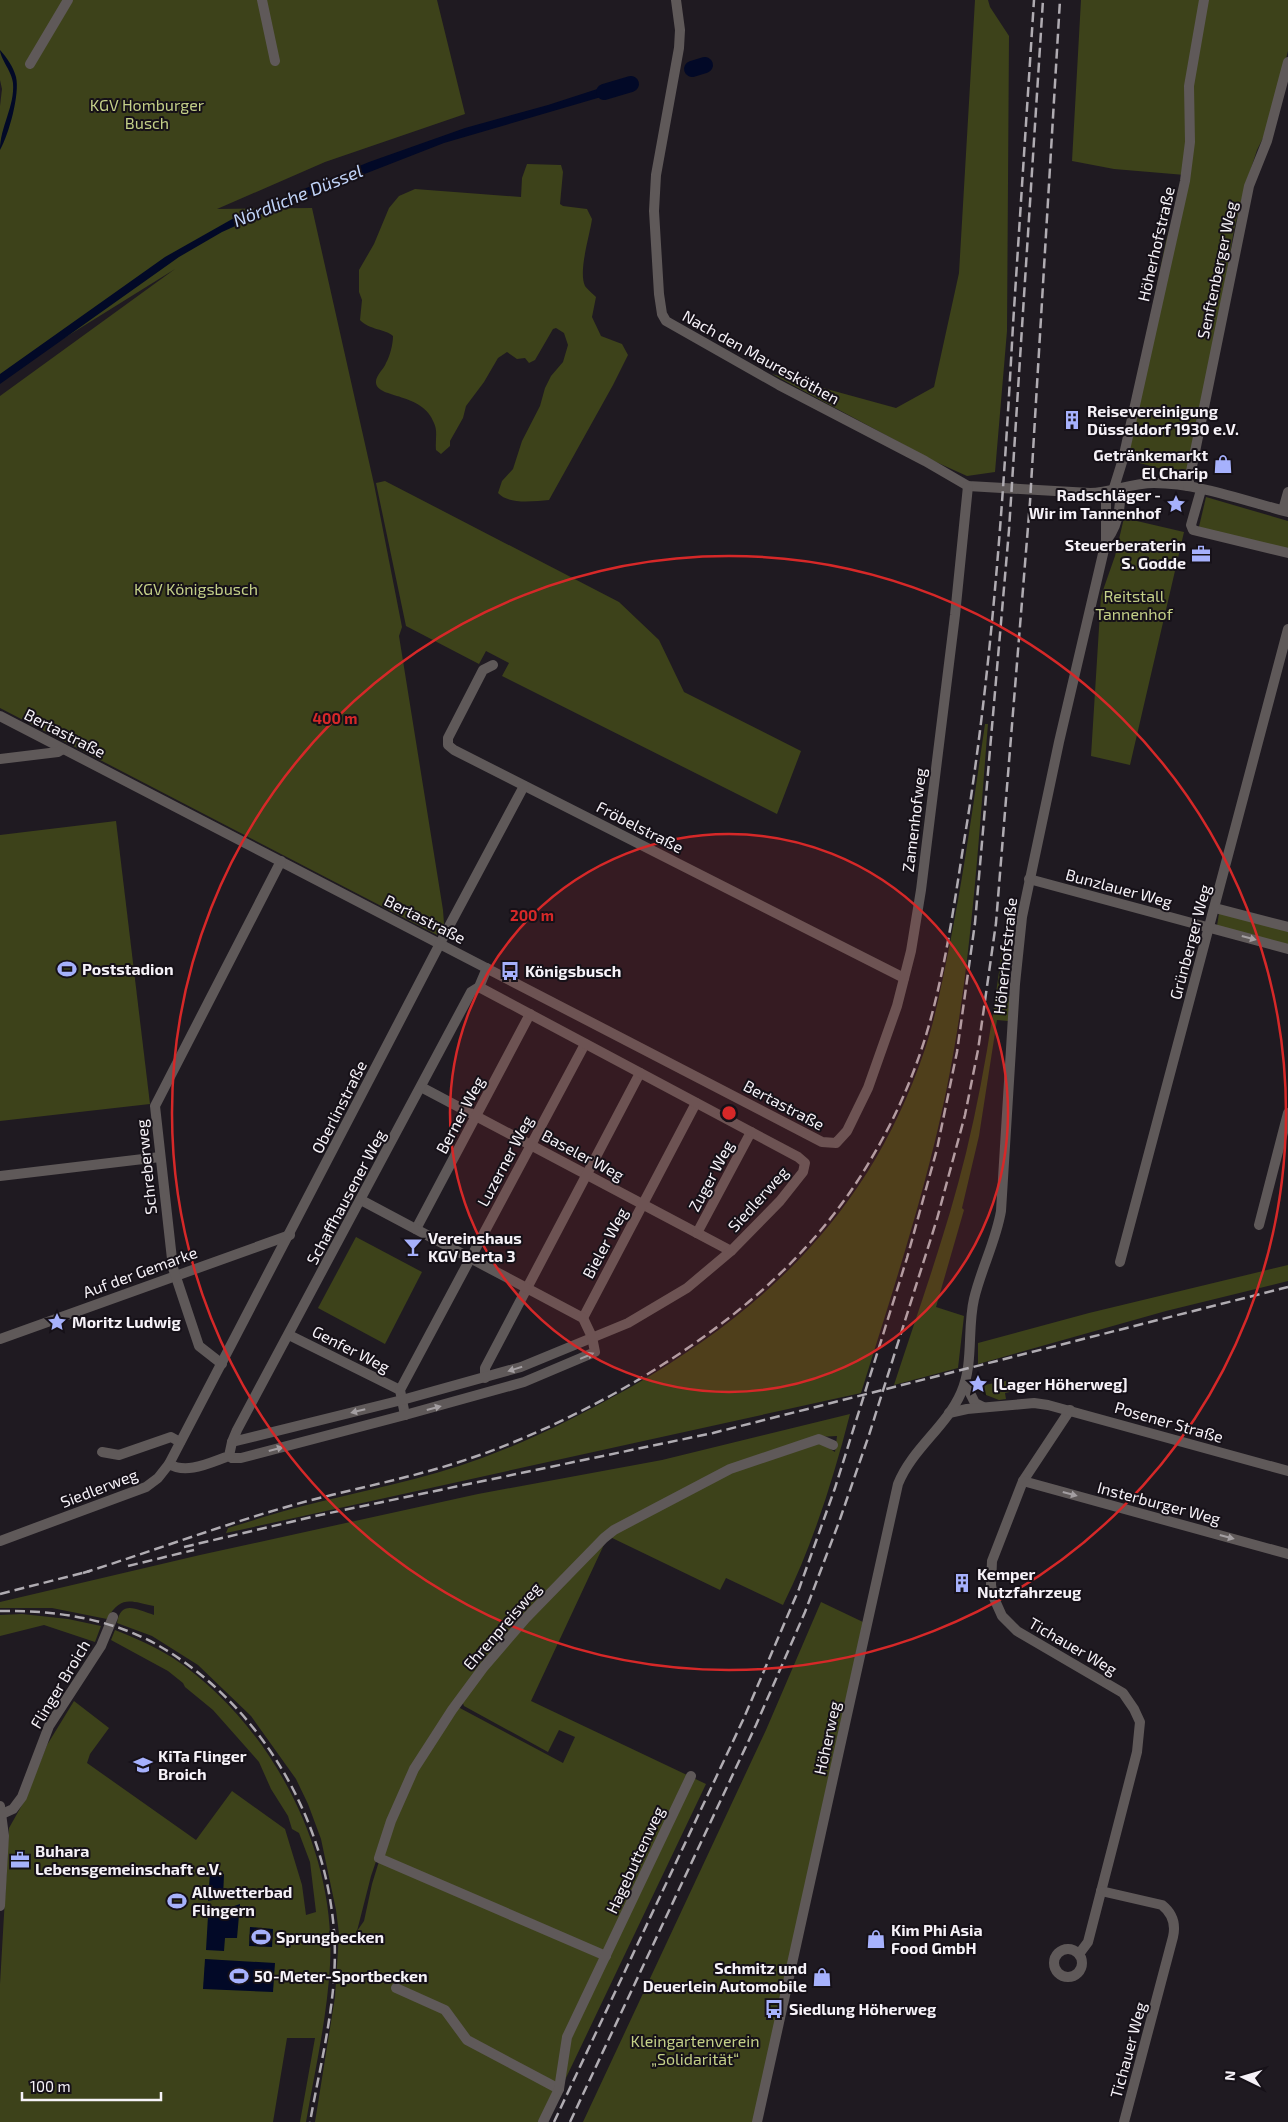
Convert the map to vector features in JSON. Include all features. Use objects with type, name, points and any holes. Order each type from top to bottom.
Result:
[{"type":"street","points":[[30,64],[68,0]]},
{"type":"street","points":[[262,0],[275,61]]},
{"type":"street","name":"Nach den Mauresköthen","points":[[676,0],[680,30],[679,48],[656,175],[654,211],[659,294],[662,314],[666,320],[779,385],[925,461],[968,486],[1113,491],[1145,483],[1188,486],[1286,511]]},
{"type":"street","name":"Höherhofstraße","points":[[966,1380],[974,1300],[996,1233],[1001,1211],[1017,960],[1029,879],[1106,541],[1113,491],[1123,459],[1186,181],[1190,142],[1189,86],[1204,0]]},
{"type":"street","name":"Senftenberger Weg","points":[[1188,486],[1249,186],[1267,141],[1288,62]]},
{"type":"street","name":"Zamenhofweg","points":[[836,1143],[847,1131],[868,1088],[886,1042],[911,950],[921,890],[955,615],[968,486]]},
{"type":"street","points":[[1201,490],[1192,525],[1193,530],[1288,553]]},
{"type":"street","name":"Höherhofstraße","points":[[1106,541],[1114,531],[1121,502],[1113,491]]},
{"type":"street","points":[[1286,511],[1288,492]]},
{"type":"street","name":"Grünberger Weg","points":[[1120,1262],[1288,629]]},
{"type":"street","name":"Fröbelstraße","points":[[493,664],[483,670],[448,738],[448,745],[524,786],[904,978]]},
{"type":"street","name":"Bertastraße","points":[[0,716],[822,1142],[836,1143]]},
{"type":"street","points":[[0,759],[58,752],[63,749]]},
{"type":"street","name":"Oberlinstraße","points":[[169,1464],[524,786]]},
{"type":"street","name":"Schreberweg","points":[[222,1364],[199,1346],[173,1268],[155,1106],[156,1100],[281,861]]},
{"type":"street","name":"Bunzlauer Weg","points":[[1029,879],[1288,949]]},
{"type":"street","points":[[1215,908],[1288,926]]},
{"type":"street","name":"Schaffhausener Weg","points":[[232,1442],[470,992],[479,987],[487,968]]},
{"type":"street","name":"Siedlerweg","points":[[232,1442],[401,1395],[485,1378],[521,1367],[628,1322],[686,1288],[731,1251],[780,1201],[805,1167],[805,1163],[798,1157],[479,987]]},
{"type":"street","name":"Berner Weg","points":[[416,1229],[530,1014]]},
{"type":"street","name":"Luzerner Weg","points":[[401,1395],[471,1258],[585,1044]]},
{"type":"street","points":[[485,1378],[485,1368],[640,1073]]},
{"type":"street","name":"Baseler Weg","points":[[421,1086],[731,1251]]},
{"type":"street","name":"Bieler Weg","points":[[583,1318],[696,1103]]},
{"type":"street","points":[[1259,1225],[1288,1113]]},
{"type":"street","name":"Zuger Weg","points":[[697,1233],[751,1132]]},
{"type":"street","points":[[0,1176],[160,1156]]},
{"type":"street","points":[[169,1464],[177,1468],[186,1468],[229,1456],[241,1458],[405,1415],[524,1382],[595,1352],[592,1337],[583,1318],[361,1200]]},
{"type":"street","name":"Auf der Gemarke","points":[[0,1339],[290,1235]]},
{"type":"street","name":"Genfer Weg","points":[[289,1335],[401,1395]]},
{"type":"street","points":[[966,1380],[976,1403],[982,1407]]},
{"type":"street","name":"Höherweg","points":[[757,2122],[898,1484],[907,1464],[949,1413],[962,1392],[966,1380]]},
{"type":"street","points":[[401,1395],[405,1415]]},
{"type":"street","name":"Posener Straße","points":[[949,1413],[982,1407],[1034,1403],[1070,1410],[1288,1470]]},
{"type":"street","name":"Tichauer Weg","points":[[1070,1410],[1023,1481],[992,1561],[991,1585],[996,1606],[1009,1623],[1028,1639],[1123,1692],[1134,1708],[1140,1722],[1137,1752],[1088,1942],[1079,1954]]},
{"type":"street","points":[[102,1452],[119,1455],[170,1437],[180,1442]]},
{"type":"street","name":"Ehrenpreisweg","points":[[606,1956],[378,1858],[391,1821],[414,1769],[442,1725],[483,1668],[526,1618],[590,1551],[614,1530],[736,1466],[819,1439],[833,1445]]},
{"type":"street","points":[[229,1456],[232,1442]]},
{"type":"street","name":"Siedlerweg","points":[[0,1541],[146,1487],[158,1478],[169,1464]]},
{"type":"street","name":"Insterburger Weg","points":[[1023,1481],[1288,1554]]},
{"type":"street","name":"Flinger Broich","points":[[0,1906],[4,1836],[1,1810],[13,1809],[18,1803],[49,1726],[101,1646],[113,1617]]},
{"type":"street","name":"Hagebuttenweg","points":[[543,2122],[558,2089],[568,2037],[691,1776]]},
{"type":"street","name":"Tichauer Weg","points":[[1101,1891],[1162,1906],[1167,1910],[1174,1923],[1173,1936],[1124,2122]]},
{"type":"street","points":[[396,1988],[445,2010],[467,2040],[558,2089]]},
{"type":"green space","name":"KGV Königsbusch","points":[[0,0],[437,0],[465,114],[325,162],[217,209],[312,208],[374,484],[402,627],[399,636],[443,910],[444,924],[437,935],[0,708],[0,396],[175,269],[0,378],[0,106],[2,89],[0,80]]},
{"type":"green space","points":[[975,0],[988,0],[990,7],[1009,36],[1007,331],[995,472],[967,476],[936,462],[772,374],[896,408],[934,387],[959,273]]},
{"type":"green space","points":[[1081,0],[1288,0],[1288,51],[1269,126],[1257,150],[1234,230],[1218,323],[1186,473],[1167,467],[1162,469],[1132,461],[1127,430],[1166,241],[1185,175],[1114,169],[1072,161]]},
{"type":"green space","points":[[527,164],[561,165],[563,172],[560,204],[587,209],[592,219],[584,262],[583,279],[585,286],[596,297],[592,317],[601,336],[622,344],[628,355],[549,500],[515,501],[498,493],[502,481],[513,469],[522,441],[540,406],[545,388],[551,376],[563,362],[568,345],[564,333],[556,328],[553,329],[535,360],[529,363],[525,358],[517,359],[507,352],[498,358],[484,382],[466,406],[463,418],[450,441],[450,446],[441,454],[436,450],[436,429],[428,413],[421,406],[411,401],[384,392],[376,383],[389,357],[393,336],[368,326],[360,320],[362,300],[359,292],[359,270],[374,244],[389,208],[399,196],[415,189],[521,197],[522,178]]},
{"type":"green space","points":[[385,481],[619,602],[659,640],[684,692],[801,751],[777,814],[502,676],[509,663],[486,651],[479,664],[406,626],[376,483]]},
{"type":"green space","points":[[1206,497],[1288,521],[1288,549],[1198,531]]},
{"type":"green space","name":"Reitstall Tannenhof","points":[[1124,518],[1184,532],[1130,765],[1091,756],[1101,596],[1115,556]]},
{"type":"green space","points":[[985,724],[988,724],[973,909],[955,1046],[938,1130],[918,1206],[861,1393],[226,1533],[228,1528],[281,1512],[460,1466],[501,1451],[558,1426],[631,1387],[682,1355],[729,1322],[772,1286],[811,1246],[846,1204],[877,1157],[903,1106],[925,1049],[938,999],[954,920],[969,836]]},
{"type":"green space","name":"Poststadion","points":[[116,821],[150,1104],[0,1121],[0,835]]},
{"type":"green space","points":[[1219,913],[1288,931],[1288,945],[1217,926]]},
{"type":"green space","points":[[1005,928],[1007,928],[1003,995],[1010,997],[1008,1021],[997,1020],[979,1136],[962,1208],[964,1210],[936,1307],[964,1316],[958,1368],[894,1385],[941,1240],[966,1153],[989,1041]]},
{"type":"green space","points":[[356,1237],[422,1272],[385,1344],[318,1308]]},
{"type":"green space","points":[[1288,1265],[1288,1281],[1166,1311],[978,1364],[978,1343],[1089,1313]]},
{"type":"green space","points":[[1011,1380],[1014,1391],[1005,1393],[1006,1399],[999,1400],[981,1393],[979,1386]]},
{"type":"green space","points":[[850,1414],[837,1463],[821,1511],[804,1559],[783,1605],[726,1578],[720,1590],[608,1536],[531,1701],[706,1784],[545,2122],[315,2122],[335,1997],[339,1934],[336,1910],[321,1839],[296,1779],[251,1716],[198,1665],[152,1636],[117,1623],[122,1611],[126,1609],[136,1609],[154,1615],[154,1606],[132,1602],[122,1603],[112,1611],[107,1619],[52,1608],[0,1608],[0,1602],[200,1555],[478,1494],[662,1460]],"holes":[[[837,1436],[835,1452],[819,1442],[730,1472],[608,1535],[527,1620],[462,1701],[464,1706],[548,1752],[559,1730],[575,1737],[563,1763],[458,1707],[412,1777],[380,1858],[364,1921],[357,1931],[371,1876],[384,1838],[424,1748],[525,1614],[607,1533],[729,1467],[818,1437]]]},
{"type":"green space","name":"Kleingartenverein „Solidarität“","points":[[821,1602],[863,1622],[753,2122],[583,2122],[766,1730]]},
{"type":"green space","points":[[22,1614],[68,1619],[101,1626],[95,1642],[44,1625],[0,1636],[0,1615]]},
{"type":"green space","points":[[115,1630],[144,1642],[173,1658],[208,1685],[239,1717],[267,1752],[290,1792],[309,1833],[322,1877],[329,1921],[330,1965],[323,2024],[306,2122],[300,2122],[315,2038],[287,2038],[273,2122],[0,2122],[0,1984],[9,1828],[26,1798],[47,1745],[74,1701],[109,1728],[90,1754],[87,1763],[196,1840],[232,1791],[285,1829],[302,1885],[306,1915],[316,1912],[310,1862],[299,1833],[292,1829],[288,1816],[271,1789],[259,1762],[213,1710],[185,1687],[183,1683],[168,1671],[111,1640]]},
{"type":"water","points":[[0,50],[13,69],[17,84],[13,114],[0,150],[2,133],[12,100],[13,83]]},
{"type":"water","points":[[622,81],[625,90],[444,143],[262,214],[222,232],[179,257],[0,384],[0,374],[165,257],[234,218],[369,162],[465,128],[548,105]]},
{"type":"water","points":[[210,1873],[224,1874],[223,1898],[208,1901]]},
{"type":"water","points":[[240,1904],[237,1938],[225,1938],[224,1951],[206,1950],[208,1916],[221,1916],[222,1910]]},
{"type":"water","name":"Sprungbecken","points":[[250,1927],[273,1929],[272,1947],[249,1946]]},
{"type":"water","name":"50-Meter-Sportbecken","points":[[205,1959],[275,1963],[273,1992],[203,1989]]},
{"type":"waterway","name":"Nördliche Düssel","points":[[692,69],[705,65]]},
{"type":"waterway","name":"Nördliche Düssel","points":[[604,92],[631,84]]},
{"type":"railway","points":[[83,1573],[266,1513],[456,1463],[554,1425],[591,1406],[649,1373],[686,1349],[757,1295],[820,1232],[847,1197],[871,1159],[907,1088],[932,1014],[952,916],[977,756],[991,633],[1001,510],[1034,0]]},
{"type":"railway","points":[[554,2122],[743,1720],[799,1589],[835,1488],[907,1258],[937,1149],[957,1052],[975,923],[1009,530],[1043,0]]},
{"type":"railway","points":[[570,2122],[756,1725],[805,1612],[869,1435],[937,1219],[965,1115],[978,1050],[996,923],[1030,502],[1060,0]]},
{"type":"railway","points":[[184,1547],[320,1515],[713,1433],[1288,1287]]},
{"type":"railway","points":[[128,1566],[194,1550]]},
{"type":"railway","points":[[0,1594],[90,1571]]},
{"type":"railway","points":[[0,1611],[40,1612],[79,1617],[118,1627],[154,1643],[191,1667],[224,1696],[254,1729],[279,1765],[300,1804],[317,1845],[328,1888],[334,1931],[335,1955],[332,2003],[310,2122]]},
{"type":"place","name":"Reisevereinigung Düsseldorf 1930 e.V.","points":[[1072,420]]},
{"type":"place","name":"Getränkemarkt El Charip","points":[[1223,464]]},
{"type":"place","name":"Radschläger - Wir im Tannenhof","points":[[1176,504]]},
{"type":"place","name":"Steuerberaterin S. Godde","points":[[1201,554]]},
{"type":"place","name":"Poststadion","points":[[67,969]]},
{"type":"place","name":"Königsbusch","points":[[510,971]]},
{"type":"place","name":"Vereinshaus KGV Berta 3","points":[[413,1247]]},
{"type":"place","name":"Moritz Ludwig","points":[[57,1322]]},
{"type":"place","name":"[Lager Höherweg]","points":[[978,1384]]},
{"type":"place","name":"Kemper Nutzfahrzeug","points":[[962,1583]]},
{"type":"place","name":"KiTa Flinger Broich","points":[[143,1765]]},
{"type":"place","name":"Buhara Lebensgemeinschaft e.V.","points":[[20,1860]]},
{"type":"place","name":"Allwetterbad Flingern","points":[[177,1901]]},
{"type":"place","name":"Sprungbecken","points":[[261,1937]]},
{"type":"place","name":"Kim Phi Asia Food GmbH","points":[[876,1939]]},
{"type":"place","name":"50-Meter-Sportbecken","points":[[239,1976]]},
{"type":"place","name":"Schmitz und Deuerlein Automobile","points":[[822,1977]]},
{"type":"place","name":"Siedlung Höherweg","points":[[774,2009]]},
{"type":"park label","name":"KGV Homburger Busch","points":[[147,114]]}]
